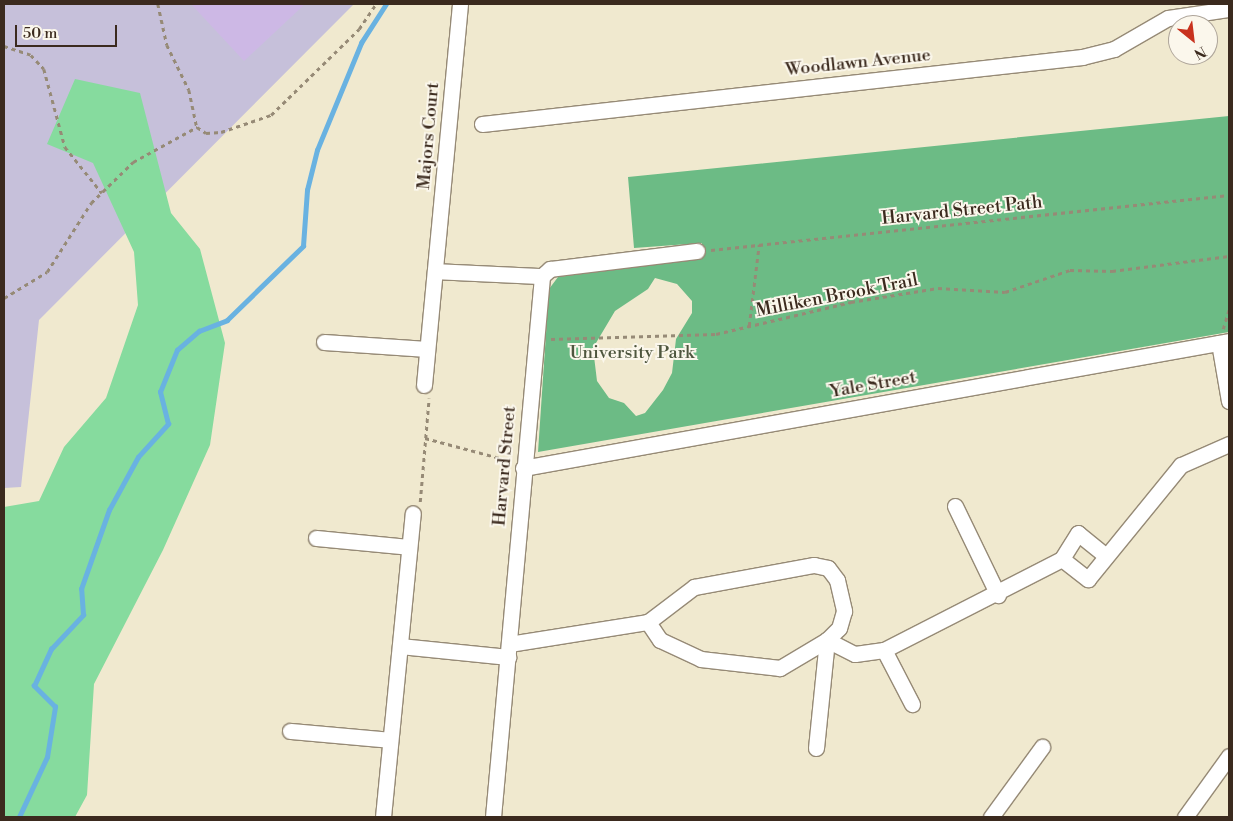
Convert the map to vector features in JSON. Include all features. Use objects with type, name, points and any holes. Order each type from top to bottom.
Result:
[{"type":"street","name":"Majors Court","points":[[424,385],[460,4]]},
{"type":"street","name":"Woodlawn Avenue","points":[[482,124],[1082,57],[1114,49],[1167,11],[1229,9]]},
{"type":"street","points":[[435,271],[542,276],[550,269],[697,251]]},
{"type":"street","name":"Harvard Street","points":[[493,817],[509,650],[523,465],[542,276]]},
{"type":"street","points":[[324,342],[427,349]]},
{"type":"street","points":[[1224,342],[1229,401]]},
{"type":"street","name":"Yale Street","points":[[523,465],[1224,342]]},
{"type":"street","points":[[1062,559],[1088,579],[1181,465],[1229,444]]},
{"type":"street","points":[[955,506],[998,595]]},
{"type":"street","points":[[383,817],[413,513]]},
{"type":"street","points":[[827,640],[855,654],[884,650],[998,595],[1062,559],[1078,533],[1106,556]]},
{"type":"street","points":[[316,538],[409,547]]},
{"type":"street","points":[[400,646],[509,650],[648,622],[694,587],[814,564],[828,568],[842,597],[839,628],[827,640],[780,668],[727,664],[675,649],[660,640],[648,622]]},
{"type":"street","points":[[816,748],[827,640]]},
{"type":"street","points":[[884,650],[912,704]]},
{"type":"street","points":[[290,731],[390,740]]},
{"type":"street","points":[[991,817],[1042,747]]},
{"type":"street","points":[[1185,817],[1229,756]]},
{"type":"path","points":[[158,4],[167,45],[190,90],[197,127],[206,133],[221,132],[271,115],[359,29],[376,4]]},
{"type":"path","points":[[4,46],[31,55],[44,69],[65,147],[102,193]]},
{"type":"path","points":[[4,298],[47,272],[91,203],[133,162],[197,127]]},
{"type":"path","name":"Harvard Street Path","points":[[697,251],[1229,196]]},
{"type":"path","points":[[749,326],[759,245]]},
{"type":"path","name":"Milliken Brook Trail","points":[[536,340],[716,334],[851,302],[938,288],[1005,292],[1070,270],[1112,271],[1229,256]]},
{"type":"path","points":[[1224,342],[1229,309]]},
{"type":"path","points":[[413,513],[419,507],[429,396],[424,385]]},
{"type":"path","points":[[425,438],[523,465]]},
{"type":"shaded area","points":[[4,4],[354,4],[39,320],[21,487],[4,488]]},
{"type":"green space","points":[[75,79],[140,93],[171,213],[200,249],[225,343],[210,445],[163,550],[94,684],[87,795],[75,817],[4,817],[4,507],[39,501],[64,447],[106,398],[138,305],[134,252],[93,163],[47,144]]},
{"type":"green space","name":"University Park","points":[[1229,116],[1229,332],[538,452],[549,289],[558,277],[701,259],[702,243],[634,248],[628,177]],"holes":[[[655,278],[677,284],[692,301],[692,313],[676,339],[672,373],[663,390],[645,413],[636,416],[624,403],[609,398],[597,381],[593,348],[615,311],[648,289]]]},
{"type":"building","points":[[191,4],[305,4],[244,61]]},
{"type":"waterway","points":[[19,817],[47,757],[55,707],[34,686],[51,649],[83,615],[81,589],[109,510],[138,457],[168,424],[160,392],[177,350],[199,331],[227,320],[303,246],[307,190],[317,150],[361,43],[386,4]]}]
